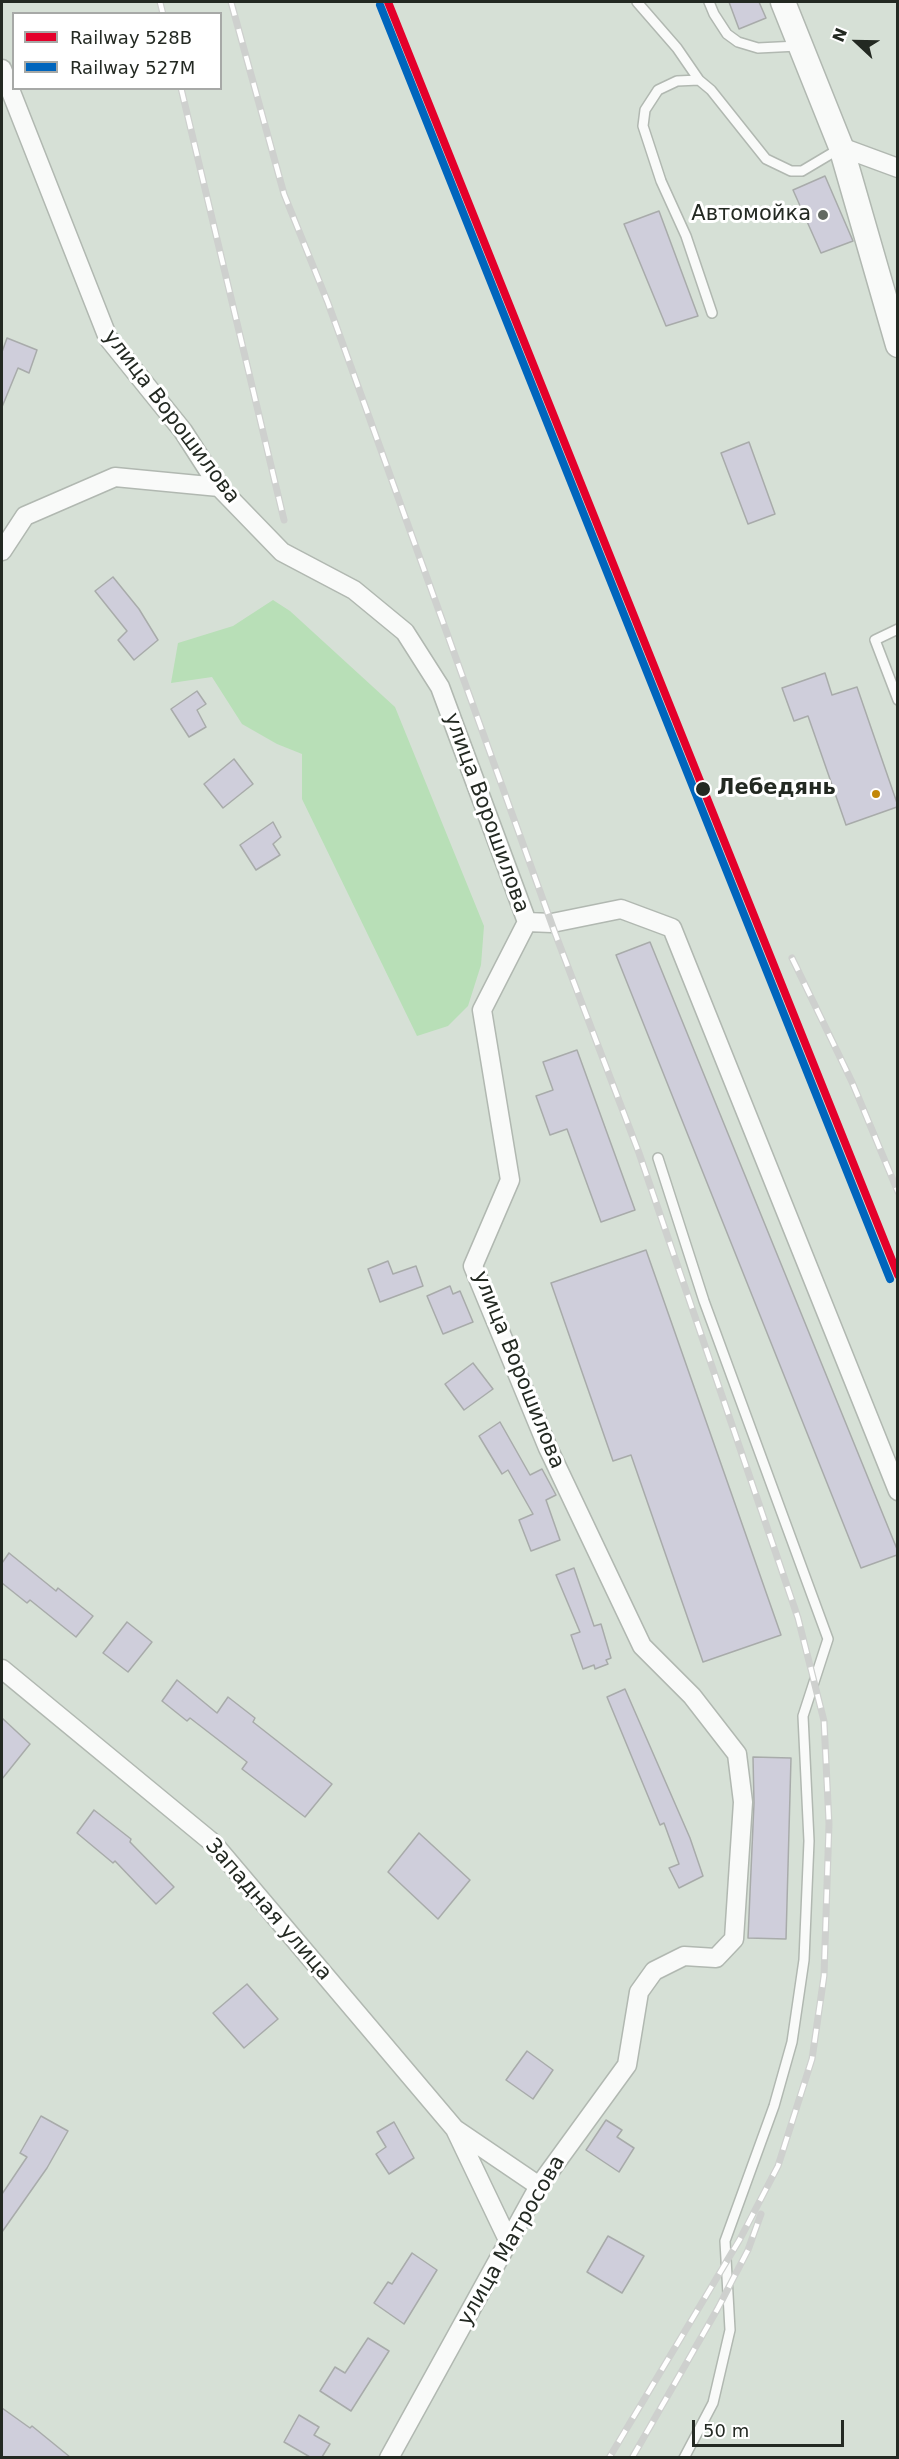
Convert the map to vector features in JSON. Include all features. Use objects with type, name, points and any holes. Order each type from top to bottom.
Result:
[{"type":"main road","points":[[783,2],[841,147],[897,345]]},
{"type":"street","name":"улица Ворошилова","points":[[2,69],[108,338],[183,431],[219,487],[282,552],[354,590],[405,632],[440,687],[527,922],[482,1010],[510,1180],[473,1266],[548,1448],[642,1646],[692,1696],[737,1754],[743,1802],[734,1939],[716,1958],[684,1956],[654,1971],[639,1992]]},
{"type":"street","points":[[841,147],[897,168]]},
{"type":"street","points":[[4,544],[25,516],[115,477],[219,487]]},
{"type":"street","points":[[527,922],[552,923],[621,909],[672,928],[897,1491]]},
{"type":"street","name":"Западная улица","points":[[2,1669],[213,1843],[455,2129]]},
{"type":"street","name":"улица Матросова","points":[[389,2457],[539,2186],[627,2065],[639,1992]]},
{"type":"street","points":[[455,2129],[539,2186]]},
{"type":"street","points":[[455,2129],[509,2242]]},
{"type":"lane","points":[[637,2],[766,159],[785,169],[802,171],[841,147]]},
{"type":"lane","points":[[709,2],[727,34],[738,42],[758,48],[801,46]]},
{"type":"lane","points":[[699,80],[677,81],[658,90],[645,110],[643,126],[661,181],[686,236],[712,313]]},
{"type":"lane","points":[[897,629],[875,640],[897,700]]},
{"type":"lane","points":[[658,1158],[704,1301],[828,1639],[804,1716],[809,1841],[804,1960],[792,2042],[774,2106],[725,2241],[730,2330],[713,2403],[684,2457]]},
{"type":"path","points":[[819,792],[833,788]]},
{"type":"green space","points":[[273,600],[290,611],[395,707],[484,926],[481,965],[468,1006],[448,1026],[417,1036],[302,799],[302,754],[277,744],[242,724],[212,677],[171,683],[178,643],[233,626]]},
{"type":"building","points":[[729,2],[759,2],[766,18],[739,29]]},
{"type":"building","name":"Автомойка","points":[[825,176],[853,241],[821,253],[793,190]]},
{"type":"building","points":[[659,211],[698,316],[666,326],[624,224]]},
{"type":"building","points":[[7,338],[37,350],[29,373],[18,368],[2,407],[2,352]]},
{"type":"building","points":[[749,442],[775,514],[748,524],[721,453]]},
{"type":"building","points":[[113,577],[139,609],[158,640],[134,660],[118,640],[127,631],[95,591]]},
{"type":"building","points":[[825,673],[832,695],[857,687],[897,803],[897,807],[846,825],[808,716],[794,721],[782,688]]},
{"type":"building","points":[[197,691],[206,704],[197,710],[206,727],[189,737],[171,709]]},
{"type":"building","points":[[234,759],[253,784],[223,808],[204,784]]},
{"type":"building","points":[[273,822],[281,837],[273,844],[280,855],[256,870],[240,845]]},
{"type":"building","points":[[650,942],[897,1549],[897,1555],[861,1568],[616,955]]},
{"type":"building","points":[[577,1050],[635,1210],[601,1222],[567,1129],[550,1135],[536,1096],[553,1090],[543,1062]]},
{"type":"building","points":[[646,1250],[781,1635],[703,1662],[631,1455],[613,1461],[551,1283]]},
{"type":"building","points":[[388,1261],[393,1274],[416,1266],[423,1286],[380,1302],[368,1269]]},
{"type":"building","points":[[450,1286],[453,1294],[460,1291],[473,1322],[443,1334],[427,1296]]},
{"type":"building","points":[[473,1363],[493,1389],[464,1410],[445,1384]]},
{"type":"building","points":[[500,1422],[530,1475],[542,1469],[556,1495],[546,1500],[560,1540],[531,1551],[519,1520],[533,1514],[508,1470],[502,1474],[479,1436]]},
{"type":"building","points":[[9,1553],[56,1591],[58,1588],[93,1616],[76,1637],[30,1600],[27,1603],[2,1583],[2,1563]]},
{"type":"building","points":[[574,1568],[594,1626],[601,1624],[611,1658],[606,1660],[608,1664],[595,1669],[594,1665],[583,1669],[571,1635],[580,1632],[556,1575]]},
{"type":"building","points":[[127,1622],[152,1642],[128,1672],[103,1653]]},
{"type":"building","points":[[177,1680],[217,1713],[228,1697],[255,1718],[253,1722],[332,1784],[305,1817],[242,1769],[247,1762],[190,1718],[187,1721],[162,1701]]},
{"type":"building","points":[[625,1689],[690,1838],[703,1876],[679,1888],[669,1868],[679,1864],[664,1823],[660,1825],[607,1697]]},
{"type":"building","points":[[2,1718],[30,1744],[2,1779]]},
{"type":"building","points":[[753,1757],[791,1758],[786,1939],[748,1938],[754,1803]]},
{"type":"building","points":[[94,1810],[131,1839],[130,1842],[174,1887],[156,1904],[115,1861],[113,1863],[77,1833]]},
{"type":"building","points":[[419,1833],[470,1880],[438,1919],[388,1872]]},
{"type":"building","points":[[247,1984],[278,2019],[244,2048],[213,2013]]},
{"type":"building","points":[[527,2051],[553,2070],[533,2099],[506,2080]]},
{"type":"building","points":[[41,2116],[68,2131],[47,2168],[2,2232],[2,2194],[27,2157],[20,2153]]},
{"type":"building","points":[[606,2120],[622,2130],[617,2137],[634,2148],[619,2172],[586,2150]]},
{"type":"building","points":[[394,2122],[414,2158],[389,2174],[376,2154],[386,2147],[377,2132]]},
{"type":"building","points":[[608,2236],[644,2256],[622,2293],[587,2272]]},
{"type":"building","points":[[412,2253],[437,2270],[404,2324],[374,2303],[388,2282],[392,2284]]},
{"type":"building","points":[[368,2338],[389,2351],[351,2411],[320,2391],[335,2367],[345,2373]]},
{"type":"building","points":[[2,2408],[30,2428],[32,2426],[70,2457],[2,2457]]},
{"type":"building","points":[[299,2415],[319,2427],[314,2435],[330,2444],[322,2457],[310,2457],[284,2442]]},
{"type":"railway","points":[[160,2],[162,12]]},
{"type":"railway","points":[[231,2],[284,194],[328,303],[555,933],[639,1153],[798,1618],[824,1721],[829,1824],[824,1976],[812,2059],[778,2166],[740,2239],[609,2458]]},
{"type":"railway","points":[[181,90],[284,520]]},
{"type":"railway","points":[[792,958],[852,1082],[898,1192]]},
{"type":"railway","points":[[632,2458],[718,2308],[748,2250],[761,2214]]},
{"type":"rail line","name":"528В","points":[[388,2],[898,1275]]},
{"type":"rail line","name":"527М","points":[[380,5],[890,1279]]},
{"type":"place","name":"Автомойка","points":[[823,215]]},
{"type":"place","name":"Лебедянь","points":[[703,789]]}]
